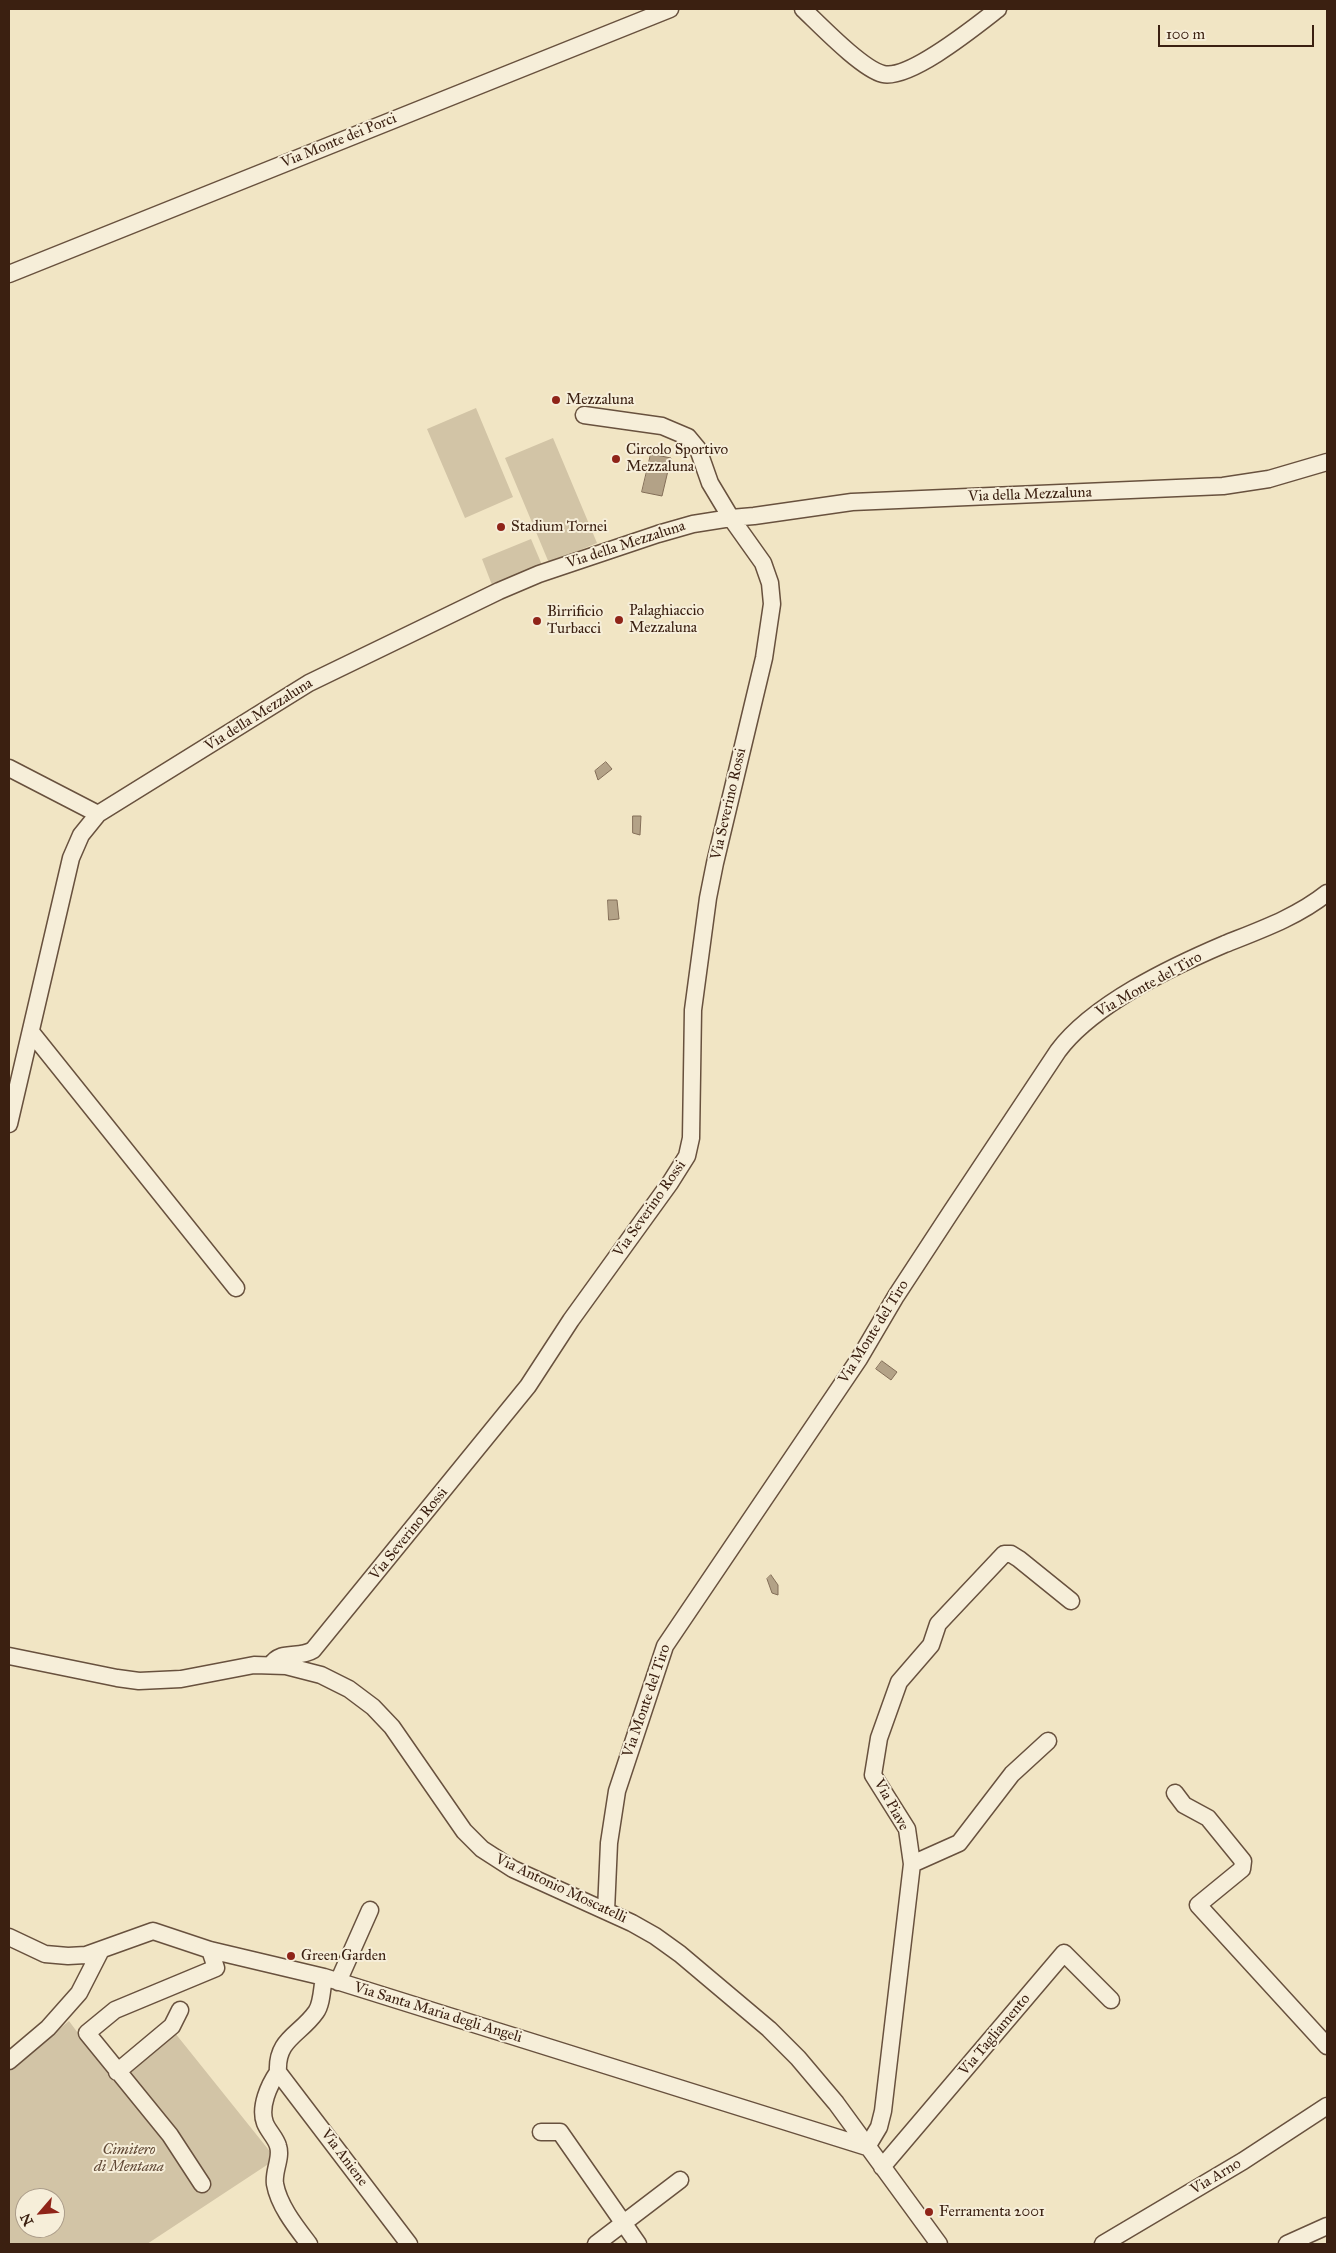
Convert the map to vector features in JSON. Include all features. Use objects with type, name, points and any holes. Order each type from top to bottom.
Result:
[{"type":"street","name":"Via Monte dei Porci","points":[[9,274],[670,9]]},
{"type":"street","points":[[803,9],[869,67],[882,74],[893,75],[905,72],[926,60],[998,9]]},
{"type":"street","points":[[584,415],[662,426],[688,437],[698,449],[710,483],[731,518]]},
{"type":"street","name":"Via della Mezzaluna","points":[[9,1124],[71,858],[81,835],[98,814],[309,683],[491,594],[539,574],[650,536],[693,524],[852,502],[1223,486],[1269,479],[1327,462]]},
{"type":"street","name":"Via Severino Rossi","points":[[272,1664],[275,1659],[281,1656],[310,1652],[329,1632],[521,1396],[571,1320],[666,1190],[687,1156],[691,1138],[693,1000],[709,892],[764,658],[772,604],[770,583],[763,563],[731,518]]},
{"type":"street","points":[[9,768],[98,814]]},
{"type":"street","name":"Via Monte del Tiro","points":[[606,1911],[609,1843],[617,1791],[661,1657],[671,1635],[859,1360],[934,1237],[1058,1051],[1084,1022],[1142,985],[1195,958],[1282,920],[1327,893]]},
{"type":"street","points":[[31,1032],[236,1288]]},
{"type":"street","name":"Via Piave","points":[[867,2147],[879,2127],[883,2111],[912,1864],[907,1829],[873,1775],[879,1738],[900,1682],[931,1646],[938,1624],[1004,1554],[1011,1554],[1019,1558],[1071,1601]]},
{"type":"street","name":"Via Antonio Moscatelli","points":[[9,1656],[139,1681],[181,1679],[236,1667],[272,1664],[321,1675],[360,1696],[398,1734],[464,1831],[482,1850],[513,1869],[644,1929],[665,1943],[754,2016],[816,2078],[843,2112],[934,2242]]},
{"type":"street","points":[[912,1864],[959,1843],[1012,1774],[1048,1741]]},
{"type":"street","points":[[1175,1793],[1184,1805],[1208,1818],[1243,1861],[1242,1869],[1198,1905],[1327,2046]]},
{"type":"street","points":[[309,2244],[287,2214],[275,2185],[275,2172],[279,2156],[278,2145],[264,2121],[264,2107],[269,2084],[278,2072],[277,2058],[281,2050],[317,2011],[370,1910]]},
{"type":"street","name":"Via Santa Maria degli Angeli","points":[[9,1937],[44,1954],[68,1956],[86,1955],[152,1932],[210,1950],[332,1980],[867,2147]]},
{"type":"street","points":[[9,2061],[48,2028],[79,1992],[101,1950]]},
{"type":"street","points":[[202,2184],[170,2135],[87,2033],[115,2010],[216,1968],[210,1950]]},
{"type":"street","name":"Via Tagliamento","points":[[882,2167],[1064,1953],[1111,2000]]},
{"type":"street","points":[[117,2072],[172,2026],[180,2010]]},
{"type":"street","name":"Via Aniene","points":[[278,2072],[409,2244]]},
{"type":"street","name":"Via Arno","points":[[1103,2244],[1244,2160],[1327,2106]]},
{"type":"street","points":[[541,2132],[560,2132],[622,2224],[638,2244]]},
{"type":"street","points":[[596,2244],[680,2180]]},
{"type":"street","points":[[1287,2244],[1325,2231]]},
{"type":"green space","points":[[476,408],[513,497],[465,518],[427,429]]},
{"type":"green space","points":[[553,438],[597,543],[549,563],[505,458]]},
{"type":"green space","points":[[531,539],[542,565],[492,585],[482,559]]},
{"type":"green space","name":"Cimitero di Mentana","points":[[69,2021],[112,2079],[175,2033],[276,2159],[147,2244],[9,2244],[9,2070]]},
{"type":"shaded area","points":[[651,454],[671,458],[662,496],[642,492]]},
{"type":"shaded area","points":[[606,762],[612,769],[598,780],[595,771]]},
{"type":"shaded area","points":[[633,816],[641,816],[640,835],[633,833]]},
{"type":"shaded area","points":[[608,900],[617,900],[619,919],[609,920]]},
{"type":"shaded area","points":[[882,1361],[897,1372],[891,1380],[876,1369]]},
{"type":"shaded area","points":[[771,1575],[778,1585],[778,1595],[772,1593],[767,1579]]},
{"type":"place","name":"Mezzaluna","points":[[556,400]]},
{"type":"place","name":"Circolo Sportivo Mezzaluna","points":[[616,459]]},
{"type":"place","name":"Stadium Tornei","points":[[501,527]]},
{"type":"place","name":"Palaghiaccio Mezzaluna","points":[[619,620]]},
{"type":"place","name":"Birrificio Turbacci","points":[[537,621]]},
{"type":"place","name":"Green Garden","points":[[291,1956]]},
{"type":"place","name":"Ferramenta 2001","points":[[929,2212]]}]
